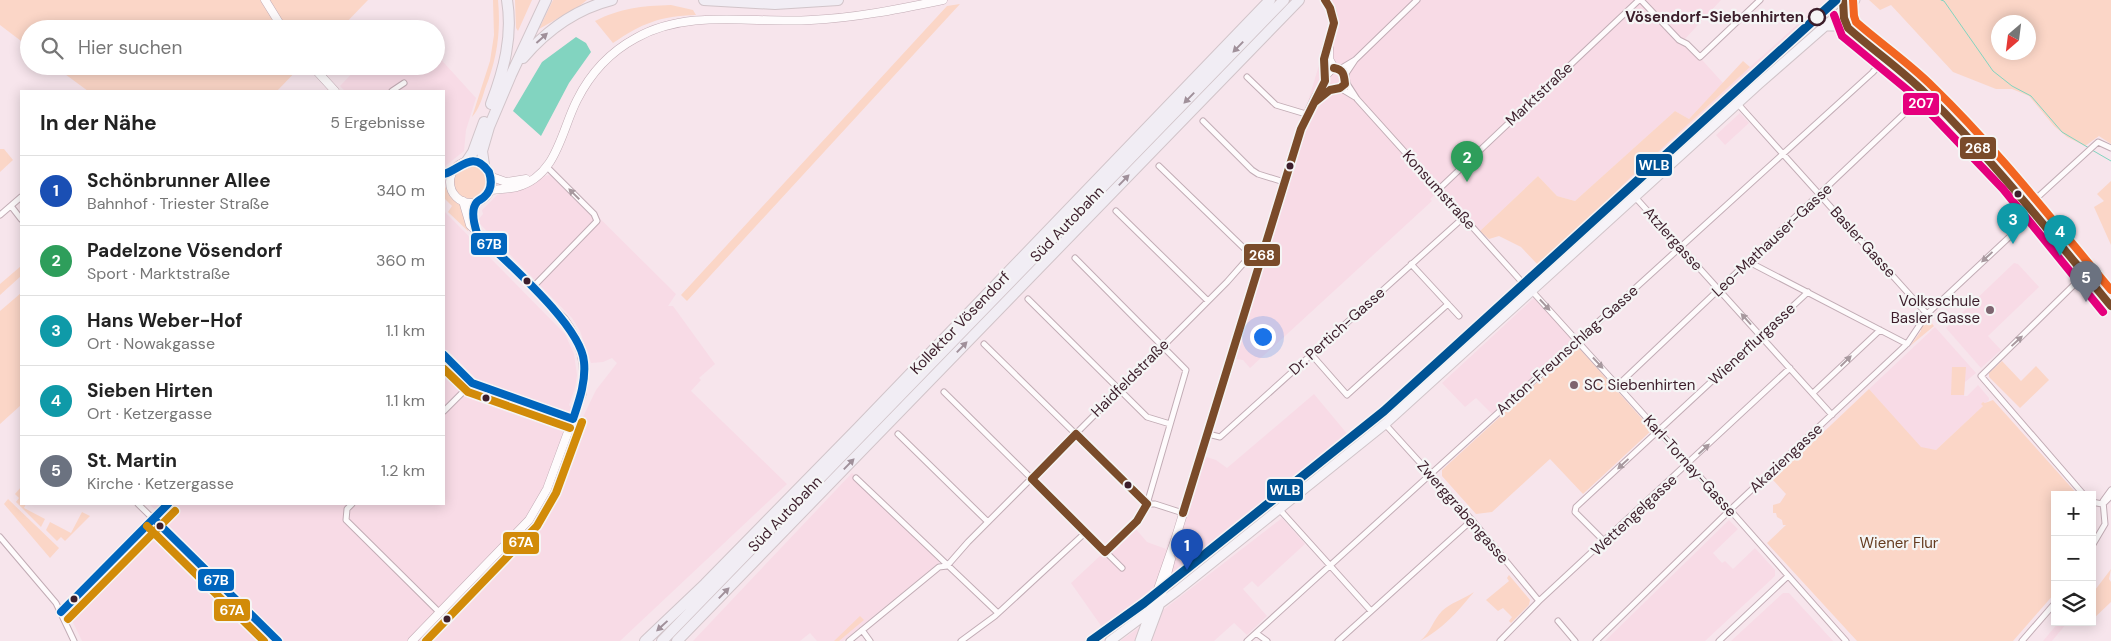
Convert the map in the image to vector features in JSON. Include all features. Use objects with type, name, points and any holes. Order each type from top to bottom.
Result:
[{"type":"highway","points":[[495,94],[508,44],[507,0]]},
{"type":"highway","points":[[467,161],[473,152],[495,94],[539,0]]},
{"type":"highway","points":[[484,165],[483,146],[511,75],[546,0]]},
{"type":"highway","points":[[511,75],[531,48],[552,28],[583,10],[612,0]]},
{"type":"highway","points":[[704,0],[775,4],[838,0]]},
{"type":"highway","name":"Kollektor Vösendorf","points":[[645,641],[858,428],[1270,0]]},
{"type":"highway","name":"Süd Autobahn","points":[[662,641],[1284,0]]},
{"type":"highway","name":"Süd Autobahn","points":[[677,641],[1299,0]]},
{"type":"main road","points":[[265,0],[277,20]]},
{"type":"main road","points":[[490,190],[525,184],[547,167],[556,152],[575,103],[587,81],[613,53],[647,32],[667,25],[690,21],[784,22],[830,19],[866,15],[943,0]]},
{"type":"main road","points":[[1326,0],[1330,6],[1334,22],[1324,59],[1326,77],[1336,89]]},
{"type":"main road","points":[[1842,0],[1846,25],[1926,93],[2029,204],[2111,306]]},
{"type":"main road","points":[[1110,641],[1159,606],[1385,424],[1855,0]]},
{"type":"main road","points":[[1827,26],[1837,26],[1854,32]]},
{"type":"main road","points":[[1329,43],[1329,59],[1341,73]]},
{"type":"main road","points":[[1142,640],[1175,540],[1306,114],[1326,77],[1341,73]]},
{"type":"main road","points":[[1312,104],[1336,89],[1341,73]]},
{"type":"main road","points":[[320,75],[334,90]]},
{"type":"main road","points":[[412,641],[529,520],[547,489],[582,394],[585,370],[582,350],[564,319],[470,225],[463,201],[452,192],[447,183],[448,173],[460,163],[474,161],[484,165],[492,178],[487,196],[477,202],[463,201]]},
{"type":"main road","points":[[492,178],[506,182],[533,178]]},
{"type":"main road","points":[[477,202],[472,219],[478,233]]},
{"type":"main road","points":[[1142,640],[1159,606],[1175,540]]},
{"type":"main road","points":[[1127,629],[1138,633],[1142,640]]},
{"type":"street","points":[[1341,73],[1417,0]]},
{"type":"street","points":[[1640,0],[1679,40],[1687,44],[1700,57],[1760,0]]},
{"type":"street","name":"Marktstraße","points":[[1439,189],[1640,0]]},
{"type":"street","name":"Anton-Freunschlag-Gasse","points":[[1247,641],[1886,58]]},
{"type":"street","name":"Konsumstraße","points":[[1341,73],[1357,99],[1521,282]]},
{"type":"street","points":[[1247,77],[1276,105],[1306,114]]},
{"type":"street","points":[[394,90],[404,84]]},
{"type":"street","name":"Konsumstraße","points":[[1336,89],[1357,99]]},
{"type":"street","name":"Leo-Mathauser-Gasse","points":[[1618,385],[1926,93]]},
{"type":"street","name":"Basler Gasse","points":[[1738,104],[1927,314]]},
{"type":"street","points":[[1203,121],[1254,172],[1284,182]]},
{"type":"street","points":[[2029,204],[2098,142],[2111,148]]},
{"type":"street","points":[[1159,166],[1250,256],[1260,262]]},
{"type":"street","points":[[532,288],[596,223],[597,218],[547,167]]},
{"type":"street","points":[[0,215],[20,198]]},
{"type":"street","name":"Atzlergasse","points":[[1635,198],[1832,415]]},
{"type":"street","points":[[10,206],[20,218]]},
{"type":"street","points":[[1116,211],[1208,301]]},
{"type":"street","name":"Akaziengasse","points":[[1596,641],[1730,510],[1908,344],[1927,314],[2035,213]]},
{"type":"street","name":"Dr. Pertich-Gasse","points":[[1208,434],[1220,436],[1464,217]]},
{"type":"street","name":"Haidfeldstraße","points":[[849,641],[939,567],[947,566],[1250,256],[1258,248],[1266,244]]},
{"type":"street","points":[[1075,258],[1186,370],[1147,504],[1137,521],[1105,552]]},
{"type":"street","points":[[1749,262],[1908,344]]},
{"type":"street","points":[[1411,264],[1459,316]]},
{"type":"street","points":[[2080,491],[1984,381],[1982,375],[2085,274]]},
{"type":"street","name":"Karl-Tornay-Gasse","points":[[1532,291],[1846,641]]},
{"type":"street","name":"Wienerflurgasse","points":[[1605,542],[1575,510],[1808,292]]},
{"type":"street","points":[[1028,299],[1147,417],[1170,424]]},
{"type":"street","points":[[1311,354],[1347,395],[1448,304]]},
{"type":"street","points":[[1813,393],[1880,330]]},
{"type":"street","points":[[984,344],[1147,504],[1155,504],[1183,513]]},
{"type":"street","points":[[445,356],[472,383],[573,419]]},
{"type":"street","name":"Wettengelgasse","points":[[1500,641],[1539,601],[1605,542],[1790,368]]},
{"type":"street","points":[[445,411],[472,383]]},
{"type":"street","points":[[944,392],[1122,568]]},
{"type":"street","name":"Zwerggrabengasse","points":[[1385,424],[1472,520],[1539,601]]},
{"type":"street","points":[[898,434],[988,522]]},
{"type":"street","points":[[856,478],[998,613]]},
{"type":"street","points":[[2096,539],[2105,524],[2102,504],[2104,498],[2111,490]]},
{"type":"street","points":[[2102,504],[2111,496]]},
{"type":"street","points":[[2096,503],[2102,504]]},
{"type":"street","points":[[139,505],[278,641]]},
{"type":"street","points":[[61,612],[167,505]]},
{"type":"street","points":[[351,505],[347,509],[346,520],[440,613]]},
{"type":"street","points":[[1280,510],[1371,611]]},
{"type":"street","points":[[1338,641],[1472,520]]},
{"type":"street","points":[[961,641],[998,613],[1086,532]]},
{"type":"street","points":[[0,537],[56,603],[74,641]]},
{"type":"street","points":[[1719,641],[1788,576]]},
{"type":"street","points":[[2022,641],[2051,608]]},
{"type":"street","points":[[1558,622],[1575,641]]},
{"type":"street","points":[[862,630],[870,641]]},
{"type":"street","points":[[1256,633],[1267,641]]},
{"type":"shaded area","points":[[1320,0],[1721,0],[1684,40],[1723,83],[1689,119],[1675,111],[1575,201],[1557,196],[1538,176],[1480,231],[1440,189],[1430,199],[1432,201],[1250,368],[1243,360],[1230,358],[1330,29],[1330,15]]},
{"type":"shaded area","points":[[1835,0],[1836,6],[1388,413],[1171,586],[1169,582],[1205,552],[1178,572],[1152,594],[1149,605],[1098,641],[1089,641],[1104,630],[1071,583],[1102,554],[1135,528],[1147,542],[1166,549],[1203,456],[1216,460],[1227,468],[1314,394],[1349,436],[1246,519],[1384,409],[1529,278],[1631,177],[1750,67],[1798,24],[1800,26]]},
{"type":"shaded area","points":[[576,37],[586,43],[591,52],[569,83],[541,136],[513,111],[542,62]]},
{"type":"shaded area","points":[[445,64],[476,98],[466,130],[464,151],[445,166],[445,90],[344,90],[340,86],[350,75],[445,75]]},
{"type":"shaded area","points":[[1740,113],[1749,123],[1725,145],[1716,135]]},
{"type":"shaded area","points":[[553,172],[676,294],[668,306],[673,306],[715,364],[699,378],[701,380],[691,391],[787,484],[620,641],[82,641],[70,616],[72,610],[163,517],[150,505],[445,505],[445,212],[565,334],[574,354],[577,375],[569,405],[582,419],[596,390],[617,363],[612,358],[603,362],[591,363],[580,331],[572,318],[477,221],[483,214],[482,210],[497,195],[526,188],[544,176],[550,175]]},
{"type":"shaded area","name":"Volksschule Basler Gasse","points":[[2014,263],[2018,264],[2039,287],[1988,336],[2001,350],[1981,368],[1946,328]]},
{"type":"shaded area","points":[[1535,297],[1574,340],[1492,414],[1476,398],[1465,407],[1442,383]]},
{"type":"shaded area","points":[[1935,327],[1976,373],[1965,382],[1964,396],[1967,396],[1978,385],[1989,398],[1985,404],[1984,402],[1983,406],[1936,450],[1921,448],[1869,389]]},
{"type":"shaded area","points":[[852,473],[941,561],[843,641],[817,641],[810,633],[800,641],[693,641]]},
{"type":"shaded area","points":[[1282,518],[1305,544],[1258,587],[1252,581],[1243,589],[1267,616],[1247,635],[1234,623],[1214,641],[1120,641],[1154,617]]},
{"type":"shaded area","points":[[1729,520],[1738,529],[1713,553],[1722,563],[1725,561],[1733,569],[1755,548],[1775,570],[1775,576],[1705,641],[1605,641]]},
{"type":"shaded area","points":[[1783,593],[1789,593],[1833,641],[1731,641]]},
{"type":"shaded area","points":[[2056,626],[2064,626],[2052,641],[2043,641]]},
{"type":"green space","points":[[0,0],[262,0],[274,20],[20,20],[20,40],[0,25]]},
{"type":"green space","points":[[268,0],[368,0],[349,20],[281,20]]},
{"type":"green space","points":[[493,0],[498,0],[499,23],[497,45],[493,67],[477,111],[472,117],[490,61],[494,35]]},
{"type":"green space","points":[[515,0],[532,0],[518,31],[516,28]]},
{"type":"green space","points":[[553,0],[587,0],[539,29]]},
{"type":"green space","points":[[1869,0],[2111,0],[2111,144],[2099,136],[2085,146],[2067,137],[2054,126],[2029,96],[2012,89],[1996,89],[1953,72],[1891,5],[1880,10]]},
{"type":"green space","points":[[960,4],[687,301],[681,295],[947,6]]},
{"type":"green space","points":[[671,5],[693,10],[696,15],[672,17],[652,22],[613,43],[595,21],[632,8]]},
{"type":"green space","points":[[1811,29],[1536,281],[1535,280]]},
{"type":"green space","points":[[1743,61],[1750,67],[1631,177],[1529,278],[1527,276],[1538,265],[1521,247],[1499,236],[1489,239],[1480,231],[1538,176],[1557,196],[1575,201],[1675,111],[1689,119]]},
{"type":"green space","points":[[66,75],[292,75],[278,90],[87,90]]},
{"type":"green space","points":[[0,149],[4,149],[13,160],[0,172]]},
{"type":"green space","points":[[471,165],[483,170],[488,182],[483,194],[471,199],[459,194],[454,182],[459,170]]},
{"type":"green space","points":[[2111,181],[2111,245],[2094,207],[2104,201],[2097,194]]},
{"type":"green space","points":[[445,186],[449,195],[462,207],[469,228],[468,231],[448,212],[452,206],[445,199]]},
{"type":"green space","points":[[20,267],[20,277],[0,295],[0,284]]},
{"type":"green space","points":[[1530,284],[1380,422],[1209,558],[1388,413]]},
{"type":"green space","points":[[20,294],[20,406],[0,424],[0,311]]},
{"type":"green space","points":[[1927,318],[1934,326],[1910,346],[1921,331]]},
{"type":"green space","name":"SC Siebenhirten","points":[[1575,348],[1579,348],[1652,430],[1583,494],[1550,459],[1492,512],[1476,514],[1442,476],[1442,470]]},
{"type":"green space","points":[[2002,361],[2021,381],[2036,366],[2049,380],[2020,408],[1989,377],[1989,373]]},
{"type":"green space","points":[[1952,367],[1966,367],[1964,395],[1951,395]]},
{"type":"green space","name":"Wiener Flur","points":[[1869,389],[1921,447],[1936,450],[1983,406],[1981,404],[1983,402],[1993,400],[2074,491],[2051,491],[2051,598],[2013,641],[1857,641],[1767,543],[1786,525],[1783,525],[1782,520],[1777,517],[1776,513],[1773,513],[1773,505],[1780,503],[1786,494],[1773,480]]},
{"type":"green space","points":[[20,488],[20,505],[26,505],[24,508],[45,519],[41,527],[16,502],[19,498],[15,494]]},
{"type":"green space","points":[[8,499],[59,548],[50,558],[4,504]]},
{"type":"green space","points":[[82,512],[90,516],[65,541],[61,537],[57,541],[46,530],[50,522],[71,533]]},
{"type":"green space","points":[[2111,569],[2109,579],[2111,582],[2111,602],[2096,616],[2096,589]]},
{"type":"green space","points":[[1509,575],[1530,600],[1529,605],[1511,623],[1509,621],[1512,617],[1503,608],[1498,611],[1486,600],[1509,581],[1507,578]]},
{"type":"green space","points":[[1474,592],[1443,625],[1420,641],[1427,634],[1442,611]]},
{"type":"green space","points":[[860,616],[864,620],[839,641],[834,641]]},
{"type":"waterway","points":[[1941,0],[1944,1],[1993,71],[2012,86],[2031,96],[2062,132],[2089,148]]},
{"type":"waterway","points":[[2092,150],[2111,161]]},
{"type":"transit line","name":"268","points":[[1183,513],[1301,129],[1325,81],[1324,59],[1334,23],[1330,8],[1325,0]]},
{"type":"transit line","name":"WLB","points":[[1091,641],[1144,603],[1384,411],[1836,0]]},
{"type":"transit line","name":"268","points":[[1843,0],[1844,18],[1848,28],[1907,77],[1951,119],[2021,198],[2111,306]]},
{"type":"transit line","points":[[1853,0],[1856,22],[1914,69],[1956,110],[2024,186],[2111,290]]},
{"type":"transit line","name":"207","points":[[1834,15],[1842,36],[1910,92],[2003,189],[2103,312]]},
{"type":"transit line","name":"268","points":[[1315,102],[1330,90],[1340,88],[1345,84],[1343,73],[1334,68]]},
{"type":"transit line","name":"67B","points":[[445,174],[472,161],[483,165],[489,172],[490,188],[487,194],[477,202],[473,213],[477,233],[540,294],[570,330],[580,347],[584,362],[584,377],[582,391],[573,419]]},
{"type":"transit line","name":"67B","points":[[445,356],[472,383],[573,419]]},
{"type":"transit line","name":"67A","points":[[445,370],[468,392],[570,428]]},
{"type":"transit line","name":"67A","points":[[426,641],[537,526],[556,493],[582,422]]},
{"type":"transit line","name":"268","points":[[1076,434],[1147,504]]},
{"type":"transit line","name":"268","points":[[1032,479],[1076,434]]},
{"type":"transit line","name":"268","points":[[1032,479],[1105,552]]},
{"type":"transit line","name":"268","points":[[1105,552],[1137,521],[1147,504]]},
{"type":"transit line","name":"67B","points":[[61,612],[167,505]]},
{"type":"transit line","name":"67A","points":[[68,619],[175,511]]},
{"type":"transit line","name":"67B","points":[[154,519],[278,641]]},
{"type":"transit line","name":"67A","points":[[147,526],[264,641]]},
{"type":"place","name":"Vösendorf-Siebenhirten","points":[[1817,17]]},
{"type":"place","name":"Padelzone Vösendorf","points":[[1467,182]]},
{"type":"place","name":"Hans Weber-Hof","points":[[2013,244]]},
{"type":"place","name":"Sieben Hirten","points":[[2060,256]]},
{"type":"place","name":"St. Martin","points":[[2086,302]]},
{"type":"place","name":"Volksschule Basler Gasse","points":[[1990,310]]},
{"type":"place","name":"SC Siebenhirten","points":[[1574,385]]},
{"type":"place","name":"Schönbrunner Allee","points":[[1187,570]]}]
